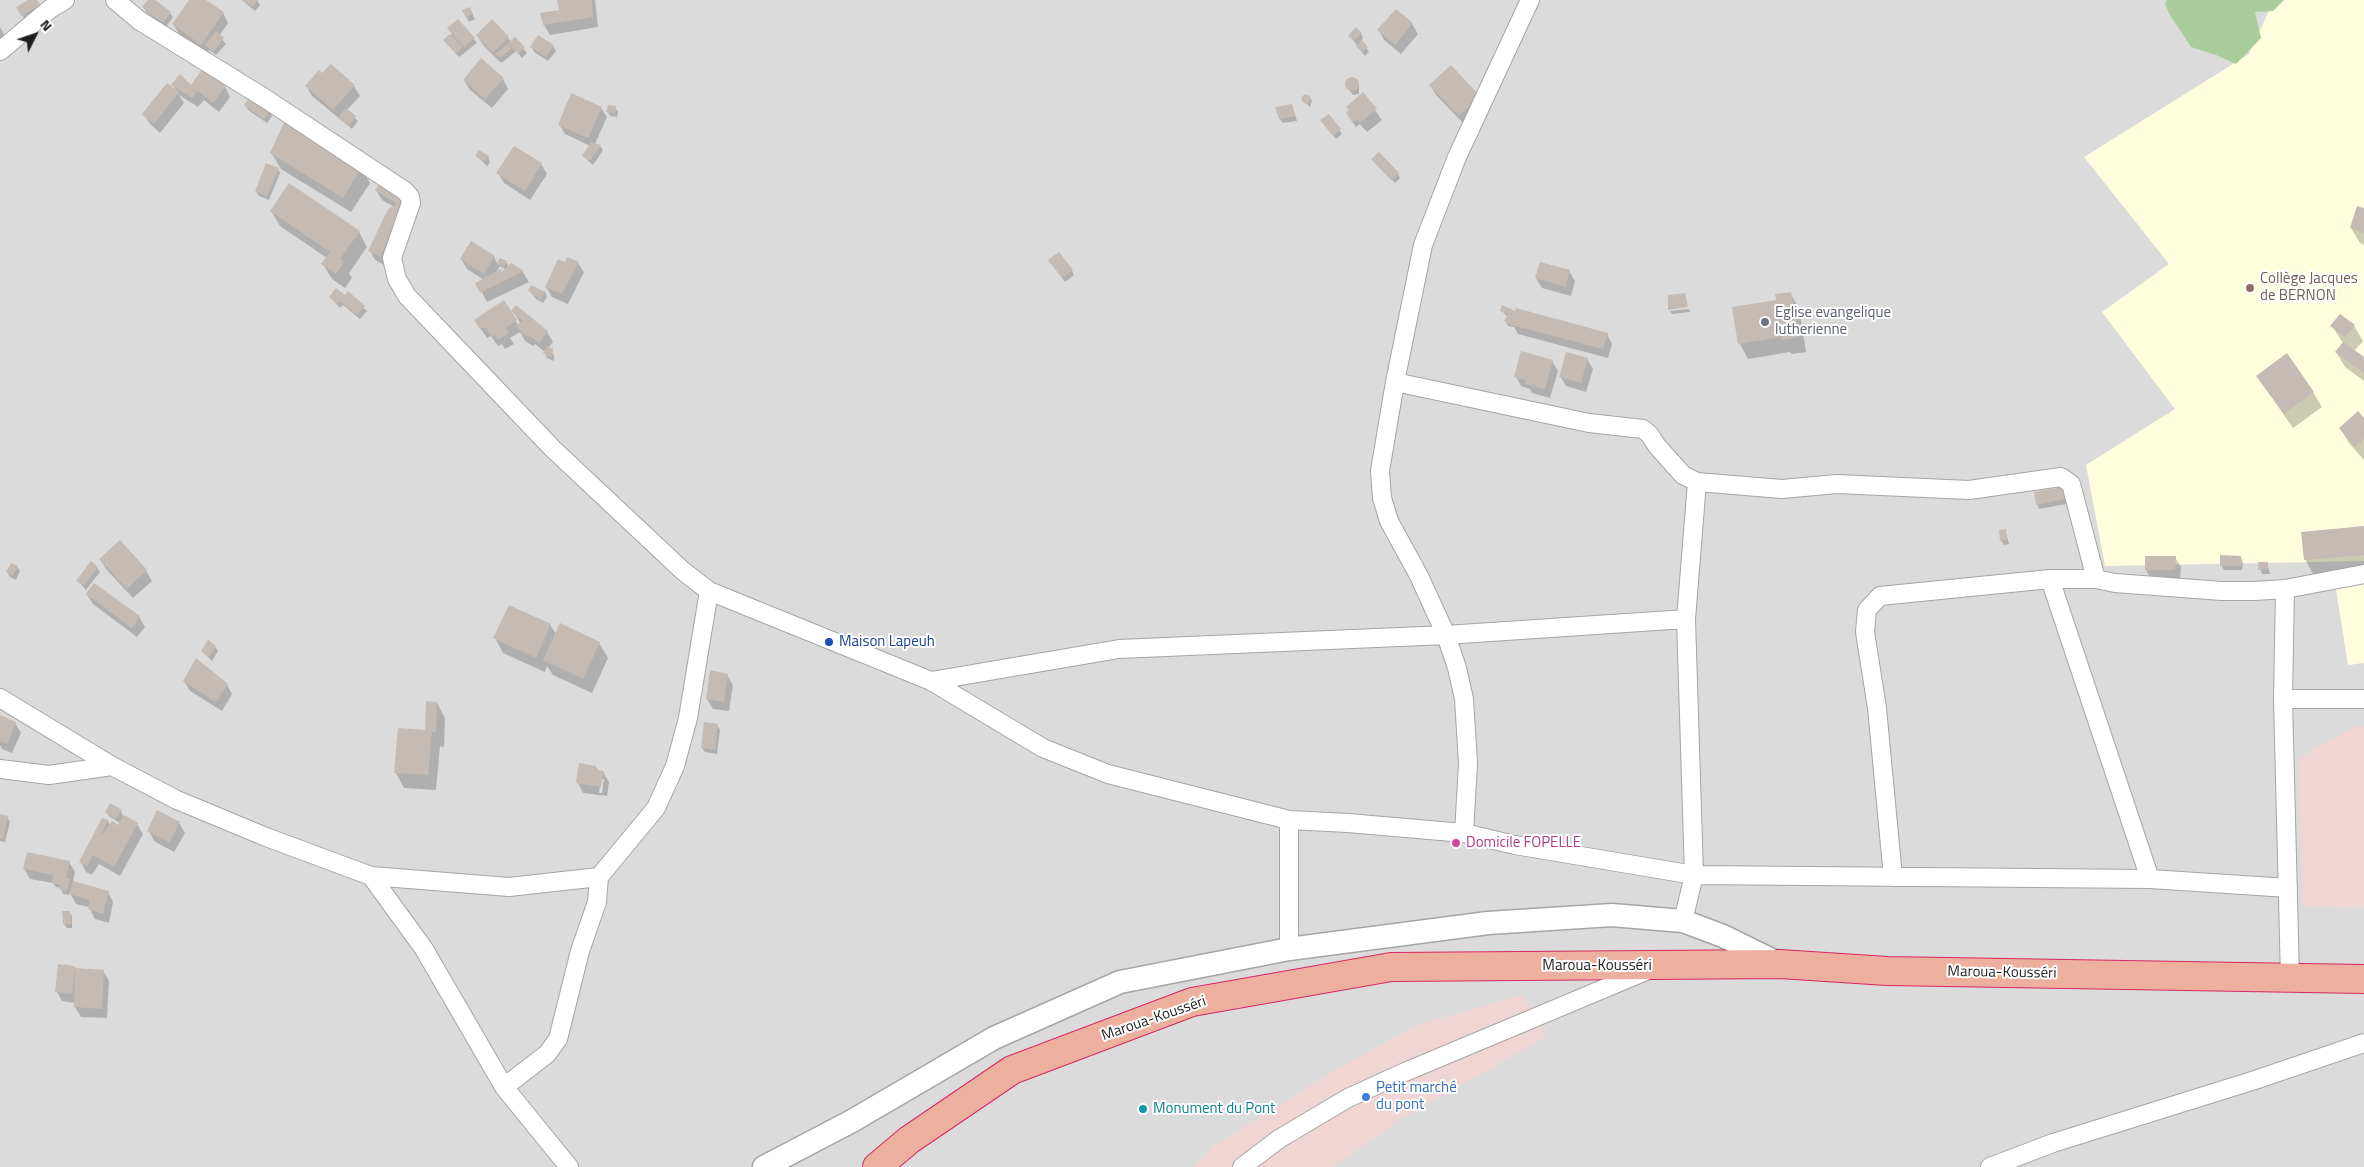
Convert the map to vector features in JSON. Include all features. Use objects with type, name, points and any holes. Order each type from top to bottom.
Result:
[{"type":"highway","name":"Maroua-Kousséri","points":[[877,1167],[909,1140],[1012,1070],[1192,1002],[1391,967],[1780,964],[1887,971],[2364,979]]},
{"type":"street","points":[[115,0],[140,21],[266,99],[405,191],[410,197],[411,203],[392,258],[398,279],[407,296],[553,448],[683,571],[709,591],[931,681],[1051,752],[1108,774],[1289,820],[1348,823],[1464,834],[1515,845],[1694,875],[2150,879],[2288,888]]},
{"type":"street","points":[[1464,834],[1468,763],[1466,715],[1458,668],[1446,634],[1419,576],[1389,521],[1382,498],[1380,471],[1395,382],[1423,245],[1457,157],[1530,0]]},
{"type":"street","points":[[0,51],[53,3]]},
{"type":"street","points":[[1395,382],[1590,423],[1643,429],[1683,475],[1696,482],[1782,489],[1837,484],[1969,490],[2061,477],[2071,484],[2096,579]]},
{"type":"street","points":[[1683,921],[1694,875],[1686,619],[1696,482]]},
{"type":"street","points":[[1893,877],[1877,708],[1865,632],[1867,610],[1880,596],[2050,580],[2096,579],[2115,583],[2222,592],[2285,589],[2364,574]]},
{"type":"street","points":[[2050,580],[2150,879]]},
{"type":"street","points":[[2285,589],[2283,699],[2290,978]]},
{"type":"street","points":[[504,1087],[547,1054],[558,1039],[580,951],[597,902],[599,877],[656,808],[675,766],[688,718],[709,591]]},
{"type":"street","points":[[931,681],[1119,649],[1446,634],[1686,619]]},
{"type":"street","points":[[0,698],[112,766],[186,804],[266,838],[371,876],[509,886],[599,877]]},
{"type":"street","points":[[2283,699],[2364,699]]},
{"type":"street","points":[[0,769],[49,774],[112,766]]},
{"type":"street","points":[[1289,820],[1289,949]]},
{"type":"street","points":[[371,876],[424,949],[504,1087],[570,1167]]},
{"type":"street","points":[[764,1167],[852,1121],[994,1038],[1120,982],[1289,949],[1488,923],[1612,915],[1683,921],[1723,936],[1780,964]]},
{"type":"street","points":[[1242,1167],[1279,1140],[1348,1098],[1405,1072],[1528,1022],[1586,994],[1658,966]]},
{"type":"street","points":[[1990,1167],[2053,1143],[2255,1080],[2364,1043]]},
{"type":"shaded area","points":[[0,0],[2364,0],[2364,1167],[0,1167]]},
{"type":"shaded area","name":"Collège Jacques de BERNON","points":[[2274,0],[2364,0],[2364,561],[2105,566],[2086,465],[2175,409],[2102,312],[2169,264],[2084,157],[2249,54]]},
{"type":"shaded area","points":[[2364,579],[2364,663],[2348,665],[2335,583]]},
{"type":"shaded area","points":[[2364,726],[2364,908],[2303,906],[2299,758],[2355,727]]},
{"type":"shaded area","name":"Petit marché du pont","points":[[1523,995],[1546,1037],[1399,1120],[1334,1167],[1194,1167],[1215,1145],[1329,1074],[1414,1026]]},
{"type":"green space","points":[[2167,0],[2284,0],[2273,11],[2255,12],[2261,38],[2236,64],[2191,47],[2170,15],[2165,4]]},
{"type":"building","points":[[28,0],[37,0],[40,5],[21,16],[16,7]]},
{"type":"building","points":[[148,0],[155,0],[171,12],[163,23],[142,7]]},
{"type":"building","points":[[189,0],[206,0],[224,12],[201,45],[172,24]]},
{"type":"building","points":[[243,0],[258,0],[252,7]]},
{"type":"building","points":[[557,0],[592,0],[593,17],[543,25],[540,13],[559,10]]},
{"type":"building","points":[[470,7],[473,14],[466,18],[462,10]]},
{"type":"building","points":[[1396,9],[1413,23],[1395,45],[1377,30]]},
{"type":"building","points":[[458,19],[475,38],[464,47],[447,28]]},
{"type":"building","points":[[492,19],[509,37],[493,53],[476,35]]},
{"type":"building","points":[[1356,27],[1362,33],[1354,41],[1348,36]]},
{"type":"building","points":[[216,31],[224,38],[213,52],[205,45]]},
{"type":"building","points":[[450,34],[463,47],[456,54],[443,40]]},
{"type":"building","points":[[538,35],[554,45],[546,57],[530,47]]},
{"type":"building","points":[[515,37],[525,47],[518,54],[508,43]]},
{"type":"building","points":[[1362,40],[1368,47],[1362,52],[1356,46]]},
{"type":"building","points":[[508,44],[512,48],[500,58],[495,54]]},
{"type":"building","points":[[481,58],[504,78],[485,99],[463,80]]},
{"type":"building","points":[[331,64],[355,85],[333,110],[305,86],[319,70],[322,73]]},
{"type":"building","points":[[1451,65],[1480,96],[1459,116],[1429,85]]},
{"type":"building","points":[[203,68],[226,86],[213,103],[198,91],[192,98],[171,85],[180,74],[191,85]]},
{"type":"building","points":[[1352,77],[1357,79],[1359,84],[1357,89],[1352,91],[1347,89],[1345,84],[1347,79]]},
{"type":"building","points":[[167,83],[179,92],[154,124],[142,114]]},
{"type":"building","points":[[1363,92],[1377,109],[1360,123],[1357,120],[1353,123],[1346,113],[1349,110],[1346,107]]},
{"type":"building","points":[[571,93],[602,107],[588,138],[558,125]]},
{"type":"building","points":[[1306,94],[1311,99],[1306,104],[1301,99]]},
{"type":"building","points":[[250,96],[270,111],[264,120],[244,105]]},
{"type":"building","points":[[1292,104],[1295,116],[1279,119],[1275,107]]},
{"type":"building","points":[[608,105],[616,106],[615,113],[606,112]]},
{"type":"building","points":[[346,108],[356,116],[349,126],[338,118]]},
{"type":"building","points":[[1329,114],[1341,129],[1333,136],[1320,120]]},
{"type":"building","points":[[285,120],[362,167],[343,198],[270,153]]},
{"type":"building","points":[[591,142],[601,145],[590,161],[582,156]]},
{"type":"building","points":[[514,146],[542,163],[525,191],[496,173]]},
{"type":"building","points":[[479,150],[489,156],[485,162],[475,156]]},
{"type":"building","points":[[1379,152],[1399,173],[1391,180],[1371,159]]},
{"type":"building","points":[[266,163],[279,168],[267,196],[255,191]]},
{"type":"building","points":[[381,181],[408,198],[380,257],[368,251],[388,209],[397,204],[375,190]]},
{"type":"building","points":[[289,183],[360,231],[340,259],[344,262],[336,274],[321,264],[330,252],[270,211]]},
{"type":"building","points":[[2357,206],[2364,208],[2364,233],[2350,228]]},
{"type":"building","points":[[471,241],[495,256],[484,274],[460,259]]},
{"type":"building","points":[[1059,252],[1073,270],[1062,278],[1048,260]]},
{"type":"building","points":[[567,257],[579,262],[562,294],[545,287],[558,259],[565,262]]},
{"type":"building","points":[[500,258],[507,261],[504,267],[497,263]]},
{"type":"building","points":[[1540,262],[1570,270],[1566,287],[1535,278]]},
{"type":"building","points":[[511,263],[524,271],[480,293],[475,283],[501,269],[502,272]]},
{"type":"building","points":[[531,285],[545,292],[540,300],[528,290]]},
{"type":"building","points":[[336,288],[345,295],[348,291],[365,306],[357,315],[340,301],[337,304],[329,297]]},
{"type":"building","name":"Eglise evangelique lutherienne","points":[[1791,292],[1799,337],[1782,340],[1781,337],[1738,344],[1732,307],[1776,300],[1775,294]]},
{"type":"building","points":[[1685,293],[1688,307],[1668,310],[1668,295]]},
{"type":"building","points":[[504,300],[517,320],[506,328],[509,333],[498,340],[495,335],[492,337],[484,327],[480,329],[474,320]]},
{"type":"building","points":[[516,305],[548,331],[539,343],[529,335],[527,337],[515,326],[523,321],[511,311]]},
{"type":"building","points":[[1502,305],[1515,311],[1516,308],[1608,333],[1603,349],[1511,325],[1504,321],[1508,314],[1500,311]]},
{"type":"building","points":[[2340,314],[2355,325],[2345,337],[2330,326]]},
{"type":"building","points":[[2343,342],[2364,357],[2364,373],[2335,352]]},
{"type":"building","points":[[547,346],[553,349],[552,358],[543,353]]},
{"type":"building","points":[[1521,351],[1553,360],[1545,389],[1525,384],[1526,380],[1514,377]]},
{"type":"building","points":[[1566,352],[1588,358],[1581,383],[1559,377]]},
{"type":"building","points":[[2287,353],[2314,392],[2284,414],[2256,376]]},
{"type":"building","points":[[2358,411],[2364,418],[2364,439],[2355,447],[2339,428]]},
{"type":"building","points":[[2062,487],[2065,499],[2036,505],[2034,492]]},
{"type":"building","points":[[2364,526],[2364,555],[2304,560],[2301,532]]},
{"type":"building","points":[[2006,529],[2007,540],[2000,541],[1999,530]]},
{"type":"building","points":[[120,540],[147,570],[127,589],[99,559]]},
{"type":"building","points":[[2220,555],[2241,556],[2241,566],[2220,566]]},
{"type":"building","points":[[2145,556],[2176,556],[2175,570],[2145,570]]},
{"type":"building","points":[[91,561],[98,567],[84,586],[76,581]]},
{"type":"building","points":[[2258,562],[2268,562],[2268,569],[2258,570]]},
{"type":"building","points":[[11,563],[18,566],[13,576],[6,572]]},
{"type":"building","points":[[94,583],[140,616],[132,628],[86,594]]},
{"type":"building","points":[[509,605],[551,624],[536,658],[493,638]]},
{"type":"building","points":[[560,623],[600,642],[583,679],[543,660]]},
{"type":"building","points":[[208,640],[216,646],[209,657],[201,651]]},
{"type":"building","points":[[196,658],[228,684],[216,702],[183,681]]},
{"type":"building","points":[[710,670],[728,674],[724,702],[706,699]]},
{"type":"building","points":[[426,701],[437,702],[436,732],[432,732],[428,775],[394,773],[398,728],[425,730]]},
{"type":"building","points":[[0,715],[16,722],[7,744],[0,741]]},
{"type":"building","points":[[704,722],[718,724],[715,750],[701,748]]},
{"type":"building","points":[[579,763],[596,766],[596,770],[604,771],[601,787],[576,783]]},
{"type":"building","points":[[110,803],[122,810],[116,819],[105,812]]},
{"type":"building","points":[[157,810],[180,822],[169,843],[147,831]]},
{"type":"building","points":[[0,814],[8,816],[3,839],[0,838]]},
{"type":"building","points":[[124,815],[138,823],[114,867],[93,855],[87,866],[79,862],[102,818],[108,820],[103,834],[112,821],[118,825]]},
{"type":"building","points":[[27,852],[70,861],[66,878],[70,879],[67,891],[59,889],[60,885],[52,883],[53,875],[23,869]]},
{"type":"building","points":[[73,881],[109,891],[103,914],[88,909],[90,900],[69,894]]},
{"type":"building","points":[[62,911],[70,911],[71,924],[63,924]]},
{"type":"building","points":[[58,964],[75,966],[72,994],[55,992]]},
{"type":"building","points":[[75,968],[104,970],[102,1009],[74,1007]]},
{"type":"place","name":"Collège Jacques de BERNON","points":[[2250,288]]},
{"type":"place","name":"Eglise evangelique lutherienne","points":[[1765,322]]},
{"type":"place","name":"Maison Lapeuh","points":[[829,642]]},
{"type":"place","name":"Domicile FOPELLE","points":[[1456,843]]},
{"type":"place","name":"Petit marché du pont","points":[[1366,1097]]},
{"type":"place","name":"Monument du Pont","points":[[1143,1109]]}]
